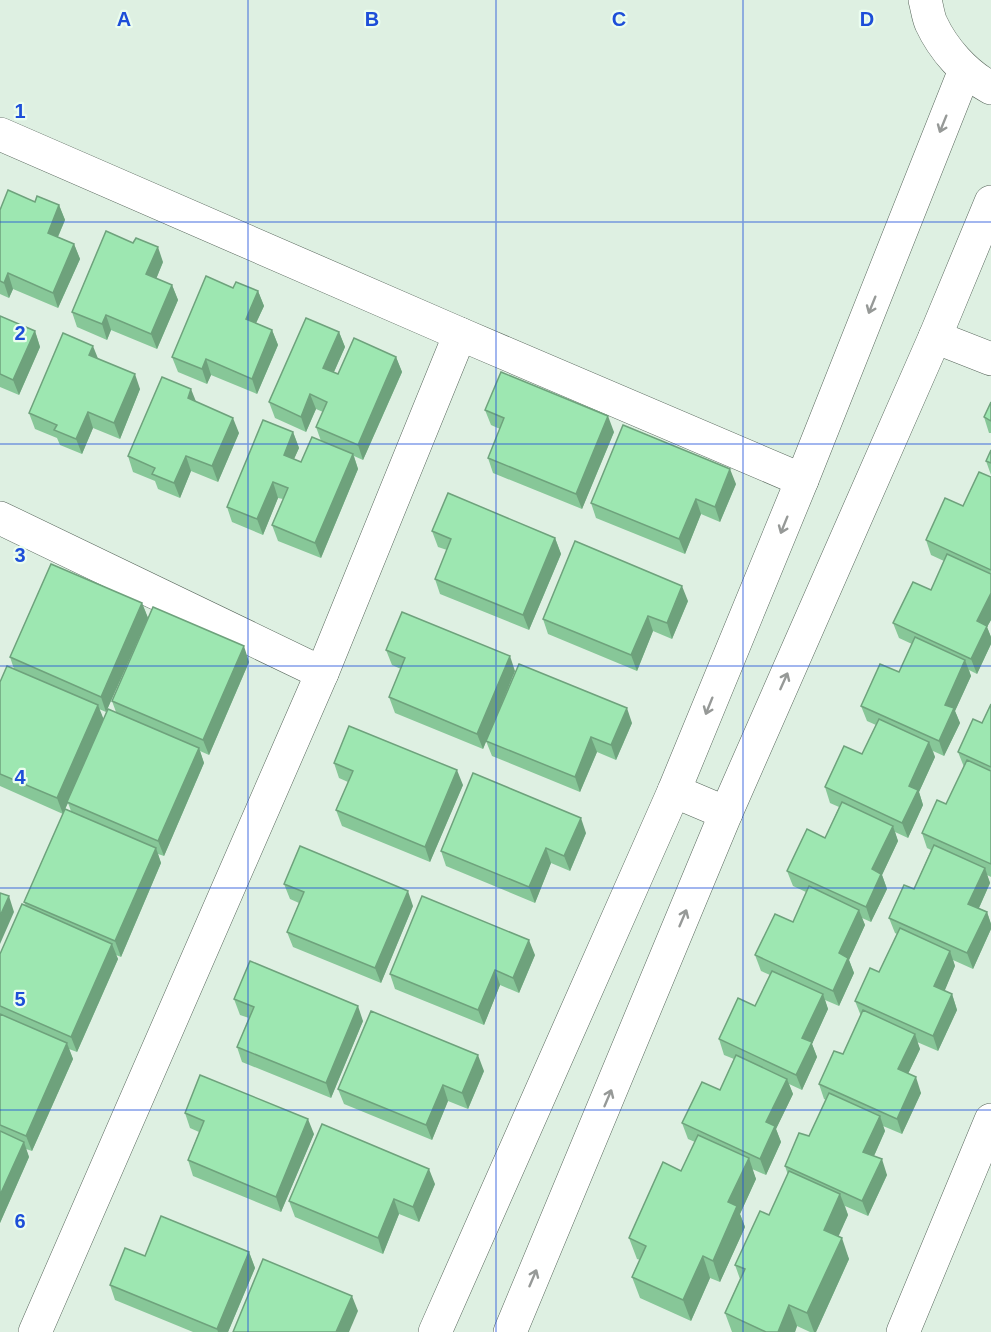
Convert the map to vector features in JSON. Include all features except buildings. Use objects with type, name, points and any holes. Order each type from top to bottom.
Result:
[{"type":"street","points":[[435,1332],[674,791],[802,480],[978,79],[946,48],[931,22],[925,0]]},
{"type":"street","points":[[0,134],[802,480]]},
{"type":"street","points":[[519,1329],[726,813],[935,337],[991,202]]},
{"type":"street","points":[[35,1332],[322,673],[460,334]]},
{"type":"street","points":[[935,337],[991,359]]},
{"type":"street","points":[[0,518],[322,673]]},
{"type":"street","points":[[674,791],[726,813]]},
{"type":"street","points":[[903,1332],[990,1128]]}]
